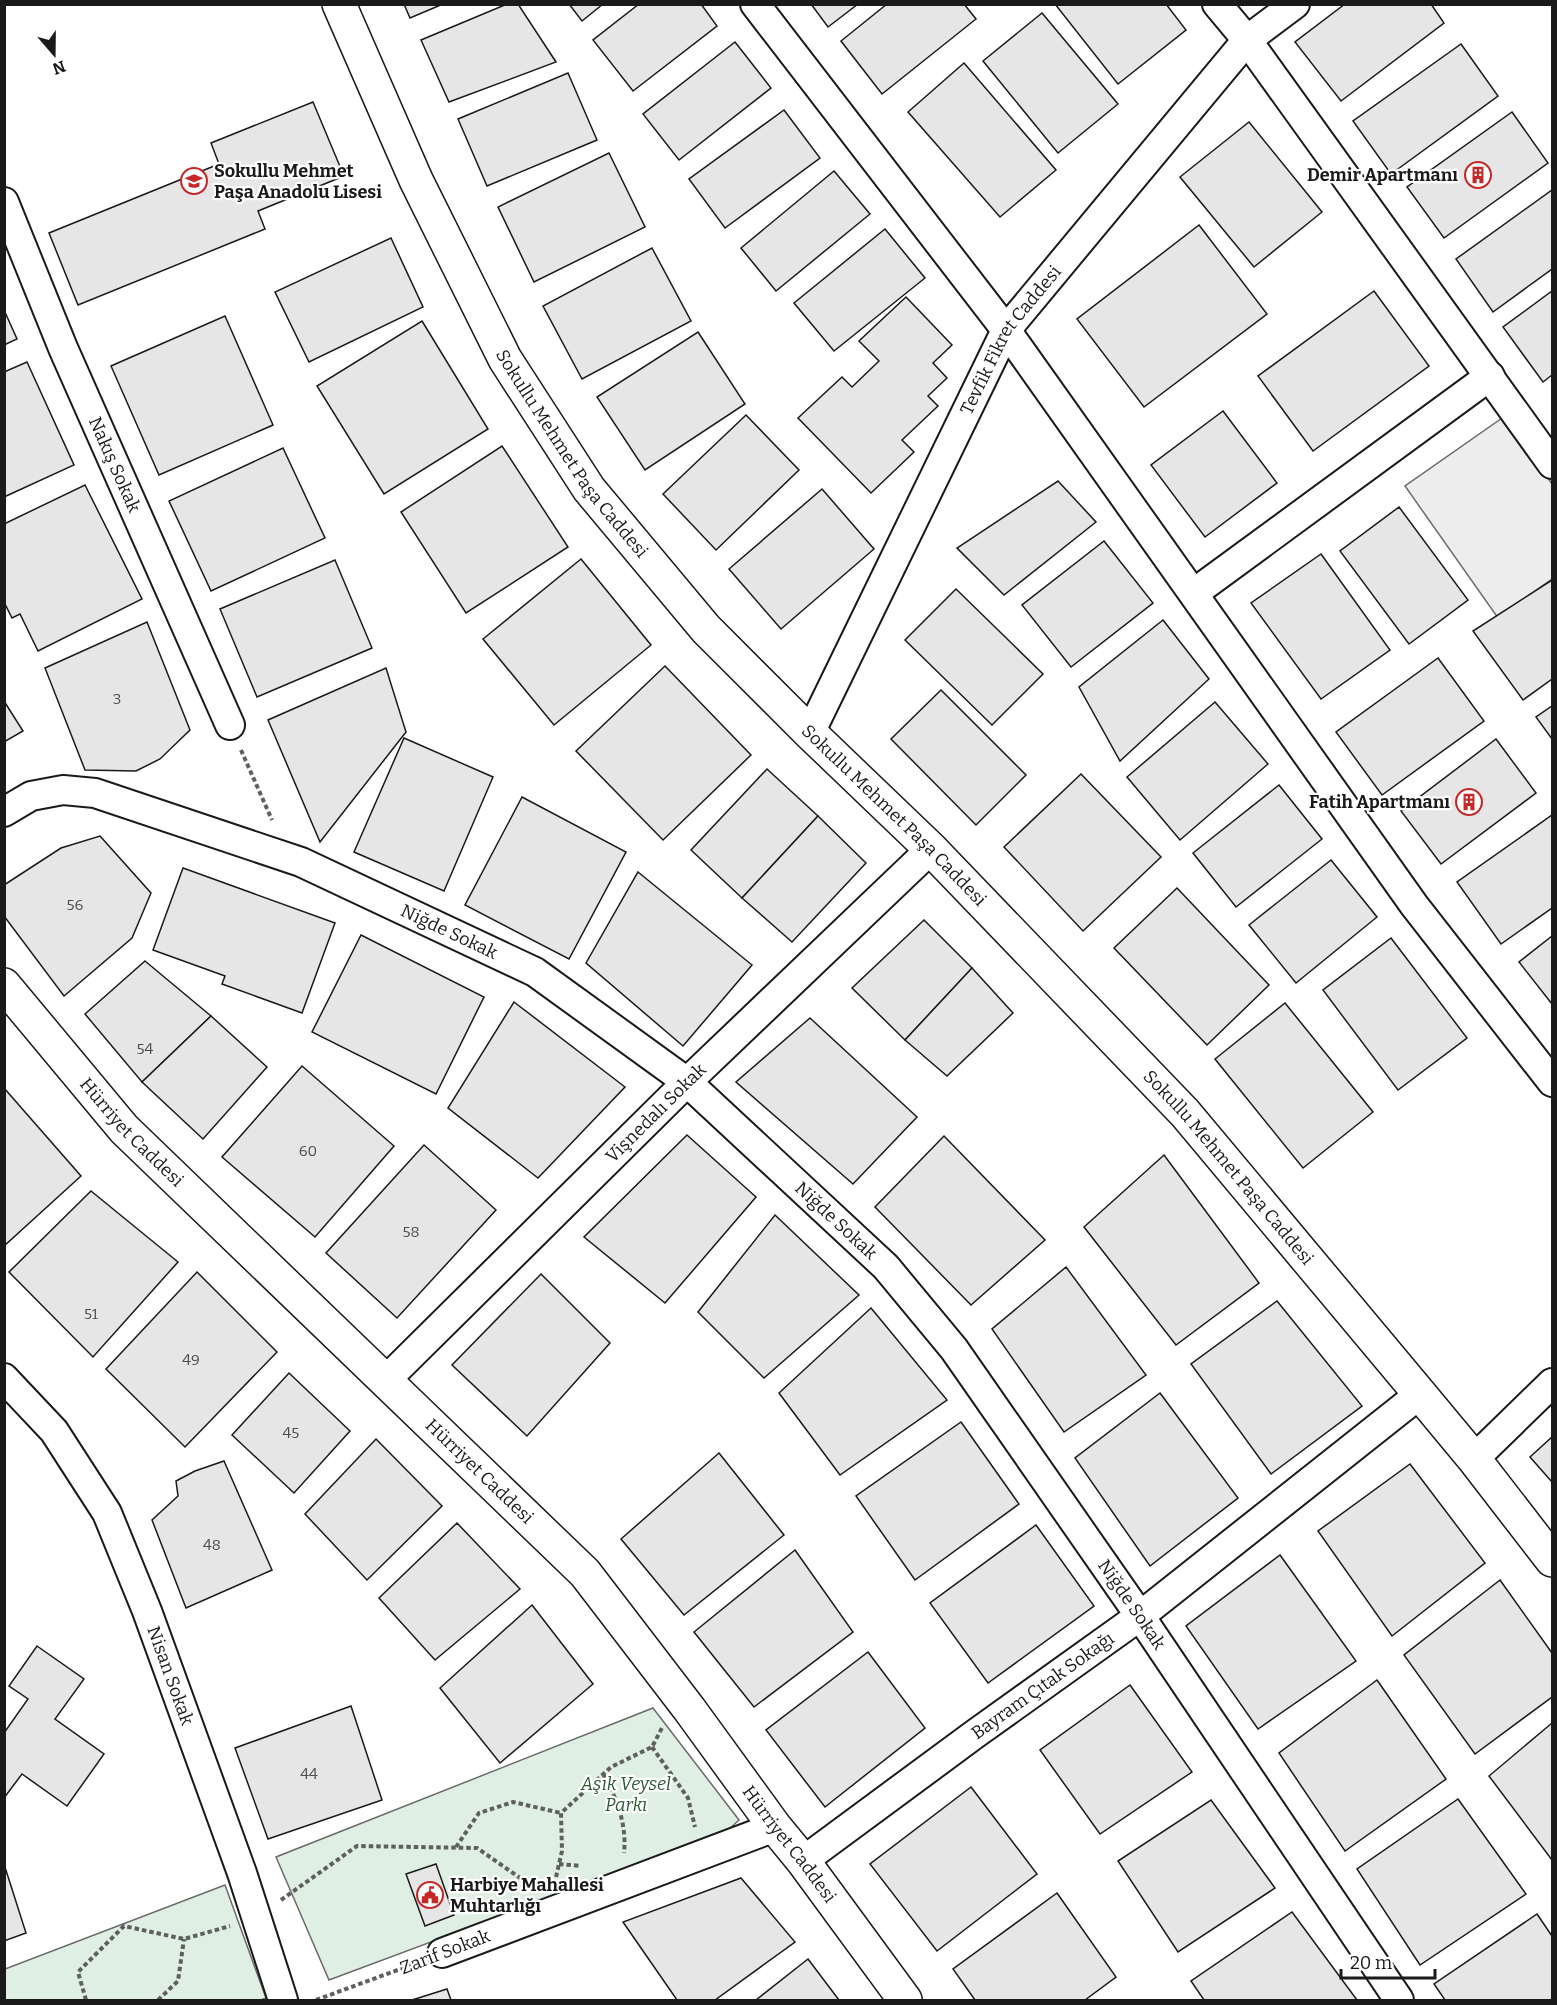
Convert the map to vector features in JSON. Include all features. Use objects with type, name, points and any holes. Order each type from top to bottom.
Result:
[{"type":"main road","name":"Sokullu Mehmet Paşa Caddesi","points":[[339,4],[416,180],[505,359],[589,489],[706,628],[810,733],[931,849],[1185,1113],[1474,1459],[1552,1560]]},
{"type":"main road","name":"Hürriyet Caddesi","points":[[4,985],[124,1129],[585,1573],[690,1710],[775,1827],[803,1861],[905,2001]]},
{"type":"street","points":[[754,4],[1005,330],[1414,905],[1552,1083]]},
{"type":"street","points":[[1218,4],[1247,40],[1552,464]]},
{"type":"street","name":"Tevfik Fikret Caddesi","points":[[810,733],[1005,330],[1247,40],[1295,4]]},
{"type":"street","name":"Nakış Sokak","points":[[4,202],[63,348],[230,725]]},
{"type":"street","points":[[1194,593],[1490,376]]},
{"type":"street","name":"Niğde Sokak","points":[[4,812],[31,796],[63,790],[95,793],[288,858],[535,972],[687,1082],[886,1267],[954,1349],[1140,1616],[1399,2001]]},
{"type":"street","name":"Vişnedalı Sokak","points":[[385,1381],[687,1082],[931,849]]},
{"type":"street","name":"Nisan Sokak","points":[[4,1378],[54,1431],[106,1513],[147,1611],[242,1873],[283,2001]]},
{"type":"street","points":[[1474,1459],[1552,1383]]},
{"type":"street","name":"Bayram Çıtak Sokağı","points":[[803,1861],[1140,1616],[1420,1394]]},
{"type":"street","name":"Zarif Sokak","points":[[442,1953],[775,1827]]},
{"type":"path","points":[[230,725],[288,858]]},
{"type":"path","points":[[555,1881],[562,1851],[561,1813],[612,1767],[652,1747],[663,1726],[690,1710]]},
{"type":"path","points":[[652,1747],[688,1798],[696,1833]]},
{"type":"path","points":[[603,1774],[620,1811],[626,1836],[623,1857],[633,1854]]},
{"type":"path","points":[[456,1847],[479,1812],[513,1802],[561,1813]]},
{"type":"path","points":[[86,2001],[78,1972],[124,1926],[184,1939],[256,1918],[357,1846],[477,1848],[526,1882],[545,1881]]},
{"type":"path","points":[[559,1864],[582,1866]]},
{"type":"path","points":[[158,2001],[178,1982],[184,1939]]},
{"type":"path","name":"Zarif Sokak","points":[[316,2001],[442,1953]]},
{"type":"green space","name":"Aşık Veysel Parkı","points":[[653,1708],[739,1820],[726,1832],[329,1980],[276,1857]]},
{"type":"green space","points":[[225,1885],[266,1998],[261,2000],[5,2000],[5,1969]]},
{"type":"shaded area","points":[[1505,416],[1552,484],[1552,579],[1498,618],[1405,486]]},
{"type":"building","points":[[404,4],[443,4],[410,18]]},
{"type":"building","points":[[507,4],[518,4],[556,62],[449,102],[421,40]]},
{"type":"building","points":[[569,4],[603,4],[582,21]]},
{"type":"building","points":[[639,4],[701,4],[717,26],[633,91],[593,40]]},
{"type":"building","points":[[811,4],[858,4],[828,27]]},
{"type":"building","points":[[887,4],[964,4],[976,19],[882,94],[841,41]]},
{"type":"building","points":[[1055,4],[1166,4],[1186,30],[1118,84]]},
{"type":"building","points":[[1345,4],[1431,4],[1444,23],[1341,101],[1295,42]]},
{"type":"building","points":[[1042,13],[1118,104],[1058,153],[983,61]]},
{"type":"building","points":[[735,42],[771,88],[679,160],[643,114]]},
{"type":"building","points":[[1461,44],[1498,96],[1391,174],[1353,121]]},
{"type":"building","points":[[964,63],[1056,170],[1000,217],[908,112]]},
{"type":"building","points":[[568,73],[597,140],[487,186],[458,119]]},
{"type":"building","points":[[313,102],[344,176],[258,211],[265,229],[78,305],[49,233],[219,164],[211,143]]},
{"type":"building","points":[[784,110],[820,158],[725,228],[689,179]]},
{"type":"building","name":"Demir Apartmanı","points":[[1512,112],[1548,163],[1444,238],[1407,187]]},
{"type":"building","points":[[1249,122],[1322,212],[1254,267],[1180,177]]},
{"type":"building","points":[[609,153],[645,227],[534,282],[498,207]]},
{"type":"building","points":[[834,171],[870,214],[776,291],[741,248]]},
{"type":"building","points":[[1552,190],[1552,269],[1493,312],[1456,259]]},
{"type":"building","points":[[1199,225],[1267,314],[1144,407],[1077,319]]},
{"type":"building","points":[[885,229],[925,278],[834,351],[794,303]]},
{"type":"building","points":[[391,238],[423,307],[309,362],[275,292]]},
{"type":"building","points":[[652,248],[691,321],[582,379],[543,306]]},
{"type":"building","points":[[1374,291],[1429,366],[1313,451],[1258,376]]},
{"type":"building","points":[[1552,291],[1552,375],[1543,382],[1503,327]]},
{"type":"building","points":[[906,297],[952,345],[933,363],[947,378],[928,396],[938,406],[902,440],[914,452],[871,493],[798,418],[842,377],[852,387],[879,361],[859,341]]},
{"type":"building","points":[[4,310],[17,339],[4,345]]},
{"type":"building","points":[[225,316],[273,425],[159,475],[111,366]]},
{"type":"building","points":[[422,321],[488,429],[384,494],[317,386]]},
{"type":"building","points":[[698,332],[745,404],[645,470],[597,397]]},
{"type":"building","points":[[27,362],[74,465],[4,497],[4,372]]},
{"type":"building","points":[[1223,411],[1277,483],[1205,537],[1151,465]]},
{"type":"building","points":[[746,415],[799,470],[716,550],[663,494]]},
{"type":"building","points":[[502,446],[568,547],[466,613],[401,512]]},
{"type":"building","points":[[283,448],[325,538],[211,591],[169,501]]},
{"type":"building","points":[[1058,481],[1096,522],[1004,595],[957,548]]},
{"type":"building","points":[[85,485],[142,599],[38,651],[20,614],[12,618],[4,602],[4,524]]},
{"type":"building","points":[[822,489],[874,549],[781,629],[729,569]]},
{"type":"building","points":[[1399,507],[1468,600],[1409,644],[1340,551]]},
{"type":"building","points":[[1104,541],[1153,603],[1071,667],[1022,605]]},
{"type":"building","points":[[1321,554],[1390,650],[1321,699],[1251,603]]},
{"type":"building","points":[[581,559],[651,645],[554,725],[483,639]]},
{"type":"building","points":[[335,560],[372,648],[257,697],[220,609]]},
{"type":"building","points":[[1552,580],[1552,679],[1523,700],[1473,631]]},
{"type":"building","points":[[956,589],[1043,674],[992,725],[905,640]]},
{"type":"building","points":[[1163,620],[1209,679],[1120,761],[1079,687]]},
{"type":"building","points":[[147,622],[190,730],[160,759],[136,771],[85,770],[45,668]]},
{"type":"building","points":[[1438,658],[1484,721],[1382,795],[1336,732]]},
{"type":"building","points":[[665,666],[751,755],[663,840],[576,751]]},
{"type":"building","points":[[386,668],[406,732],[320,842],[268,720]]},
{"type":"building","points":[[941,690],[1026,775],[976,825],[891,739]]},
{"type":"building","points":[[4,701],[23,731],[4,742]]},
{"type":"building","points":[[1215,702],[1268,764],[1180,840],[1127,777]]},
{"type":"building","points":[[1552,706],[1552,739],[1536,717]]},
{"type":"building","points":[[404,738],[493,777],[444,891],[354,852]]},
{"type":"building","name":"Fatih Apartmanı","points":[[1496,739],[1536,793],[1441,864],[1401,811]]},
{"type":"building","points":[[767,769],[818,816],[742,898],[691,850]]},
{"type":"building","points":[[1081,774],[1161,857],[1083,931],[1004,847]]},
{"type":"building","points":[[1279,785],[1322,839],[1236,907],[1193,853]]},
{"type":"building","points":[[522,797],[626,852],[569,959],[465,905]]},
{"type":"building","points":[[1552,815],[1552,908],[1501,944],[1457,882]]},
{"type":"building","points":[[818,816],[866,863],[792,942],[742,898]]},
{"type":"building","points":[[100,836],[151,893],[132,938],[64,996],[4,916],[4,885],[61,848]]},
{"type":"building","points":[[1331,860],[1377,917],[1296,983],[1249,925]]},
{"type":"building","points":[[183,868],[335,923],[302,1013],[222,984],[225,976],[153,950]]},
{"type":"building","points":[[638,872],[752,965],[683,1046],[586,963]]},
{"type":"building","points":[[1177,888],[1269,985],[1207,1045],[1114,948]]},
{"type":"building","points":[[924,920],[972,968],[905,1040],[852,988]]},
{"type":"building","points":[[361,935],[484,997],[436,1094],[312,1032]]},
{"type":"building","points":[[1552,936],[1552,1004],[1519,962]]},
{"type":"building","points":[[1391,938],[1467,1038],[1398,1090],[1323,990]]},
{"type":"building","points":[[145,961],[211,1016],[142,1082],[85,1014]]},
{"type":"building","points":[[972,968],[1013,1013],[947,1076],[905,1040]]},
{"type":"building","points":[[514,1002],[625,1087],[538,1178],[448,1108]]},
{"type":"building","points":[[1285,1003],[1373,1112],[1303,1168],[1215,1059]]},
{"type":"building","points":[[211,1016],[267,1067],[203,1139],[142,1082]]},
{"type":"building","points":[[810,1018],[917,1117],[853,1184],[736,1082]]},
{"type":"building","points":[[302,1066],[394,1146],[315,1237],[222,1157]]},
{"type":"building","points":[[4,1088],[81,1176],[4,1246]]},
{"type":"building","points":[[687,1135],[756,1197],[665,1303],[584,1237]]},
{"type":"building","points":[[944,1136],[1045,1240],[971,1305],[875,1207]]},
{"type":"building","points":[[424,1145],[496,1210],[397,1318],[326,1253]]},
{"type":"building","points":[[1164,1155],[1259,1283],[1176,1345],[1084,1227]]},
{"type":"building","points":[[91,1191],[178,1262],[93,1357],[9,1272]]},
{"type":"building","points":[[775,1215],[859,1295],[764,1378],[698,1312]]},
{"type":"building","points":[[1066,1267],[1146,1375],[1064,1432],[992,1329]]},
{"type":"building","points":[[197,1272],[277,1352],[185,1447],[106,1369]]},
{"type":"building","points":[[541,1274],[610,1343],[527,1436],[452,1365]]},
{"type":"building","points":[[1277,1301],[1362,1406],[1271,1474],[1191,1364]]},
{"type":"building","points":[[871,1308],[947,1400],[840,1475],[779,1393]]},
{"type":"building","points":[[289,1373],[350,1431],[294,1493],[232,1435]]},
{"type":"building","points":[[1160,1393],[1238,1498],[1150,1566],[1075,1458]]},
{"type":"building","points":[[961,1422],[1019,1504],[915,1580],[856,1496]]},
{"type":"building","points":[[1552,1437],[1552,1482],[1530,1457]]},
{"type":"building","points":[[376,1439],[442,1506],[367,1580],[305,1514]]},
{"type":"building","points":[[719,1453],[784,1535],[684,1615],[621,1539]]},
{"type":"building","points":[[224,1461],[272,1570],[186,1608],[152,1520],[178,1496],[176,1481],[195,1471]]},
{"type":"building","points":[[1410,1464],[1485,1563],[1392,1636],[1318,1531]]},
{"type":"building","points":[[457,1523],[520,1589],[435,1660],[379,1598]]},
{"type":"building","points":[[1036,1525],[1094,1606],[988,1683],[930,1603]]},
{"type":"building","points":[[795,1550],[853,1632],[754,1707],[694,1632]]},
{"type":"building","points":[[1280,1555],[1356,1661],[1258,1729],[1186,1626]]},
{"type":"building","points":[[1500,1580],[1552,1653],[1552,1697],[1475,1754],[1404,1655]]},
{"type":"building","points":[[532,1605],[593,1684],[500,1763],[440,1688]]},
{"type":"building","points":[[37,1646],[84,1679],[55,1719],[104,1754],[67,1806],[22,1774],[4,1798],[4,1733],[28,1699],[9,1686]]},
{"type":"building","points":[[868,1652],[925,1728],[825,1807],[766,1730]]},
{"type":"building","points":[[1377,1680],[1446,1779],[1345,1851],[1279,1753]]},
{"type":"building","points":[[1130,1685],[1192,1772],[1100,1834],[1040,1750]]},
{"type":"building","points":[[351,1706],[382,1800],[268,1839],[235,1748]]},
{"type":"building","points":[[1552,1723],[1552,1860],[1489,1776]]},
{"type":"building","points":[[971,1787],[1037,1874],[937,1951],[870,1864]]},
{"type":"building","points":[[1458,1799],[1526,1894],[1420,1965],[1357,1869]]},
{"type":"building","points":[[1211,1800],[1275,1888],[1178,1952],[1118,1861]]},
{"type":"building","points":[[4,1864],[26,1933],[4,1941]]},
{"type":"building","name":"Harbiye Mahallesi Muhtarlığı","points":[[436,1864],[454,1915],[425,1926],[406,1874]]},
{"type":"building","points":[[741,1878],[795,1942],[715,2000],[677,2000],[623,1922]]},
{"type":"building","points":[[1057,1893],[1116,1977],[1085,2000],[975,2000],[953,1969]]},
{"type":"building","points":[[1292,1912],[1357,2000],[1204,2000],[1191,1981]]},
{"type":"building","points":[[1537,1914],[1552,1936],[1552,2000],[1445,2000],[1434,1984]]},
{"type":"building","points":[[808,1959],[839,2000],[756,2000]]},
{"type":"building","points":[[447,1989],[451,2000],[412,2000]]},
{"type":"place","name":"Demir Apartmanı","points":[[1478,175]]},
{"type":"place","name":"Sokullu Mehmet Paşa Anadolu Lisesi","points":[[194,181]]},
{"type":"place","name":"Fatih Apartmanı","points":[[1469,802]]},
{"type":"place","name":"Harbiye Mahallesi Muhtarlığı","points":[[430,1895]]}]
